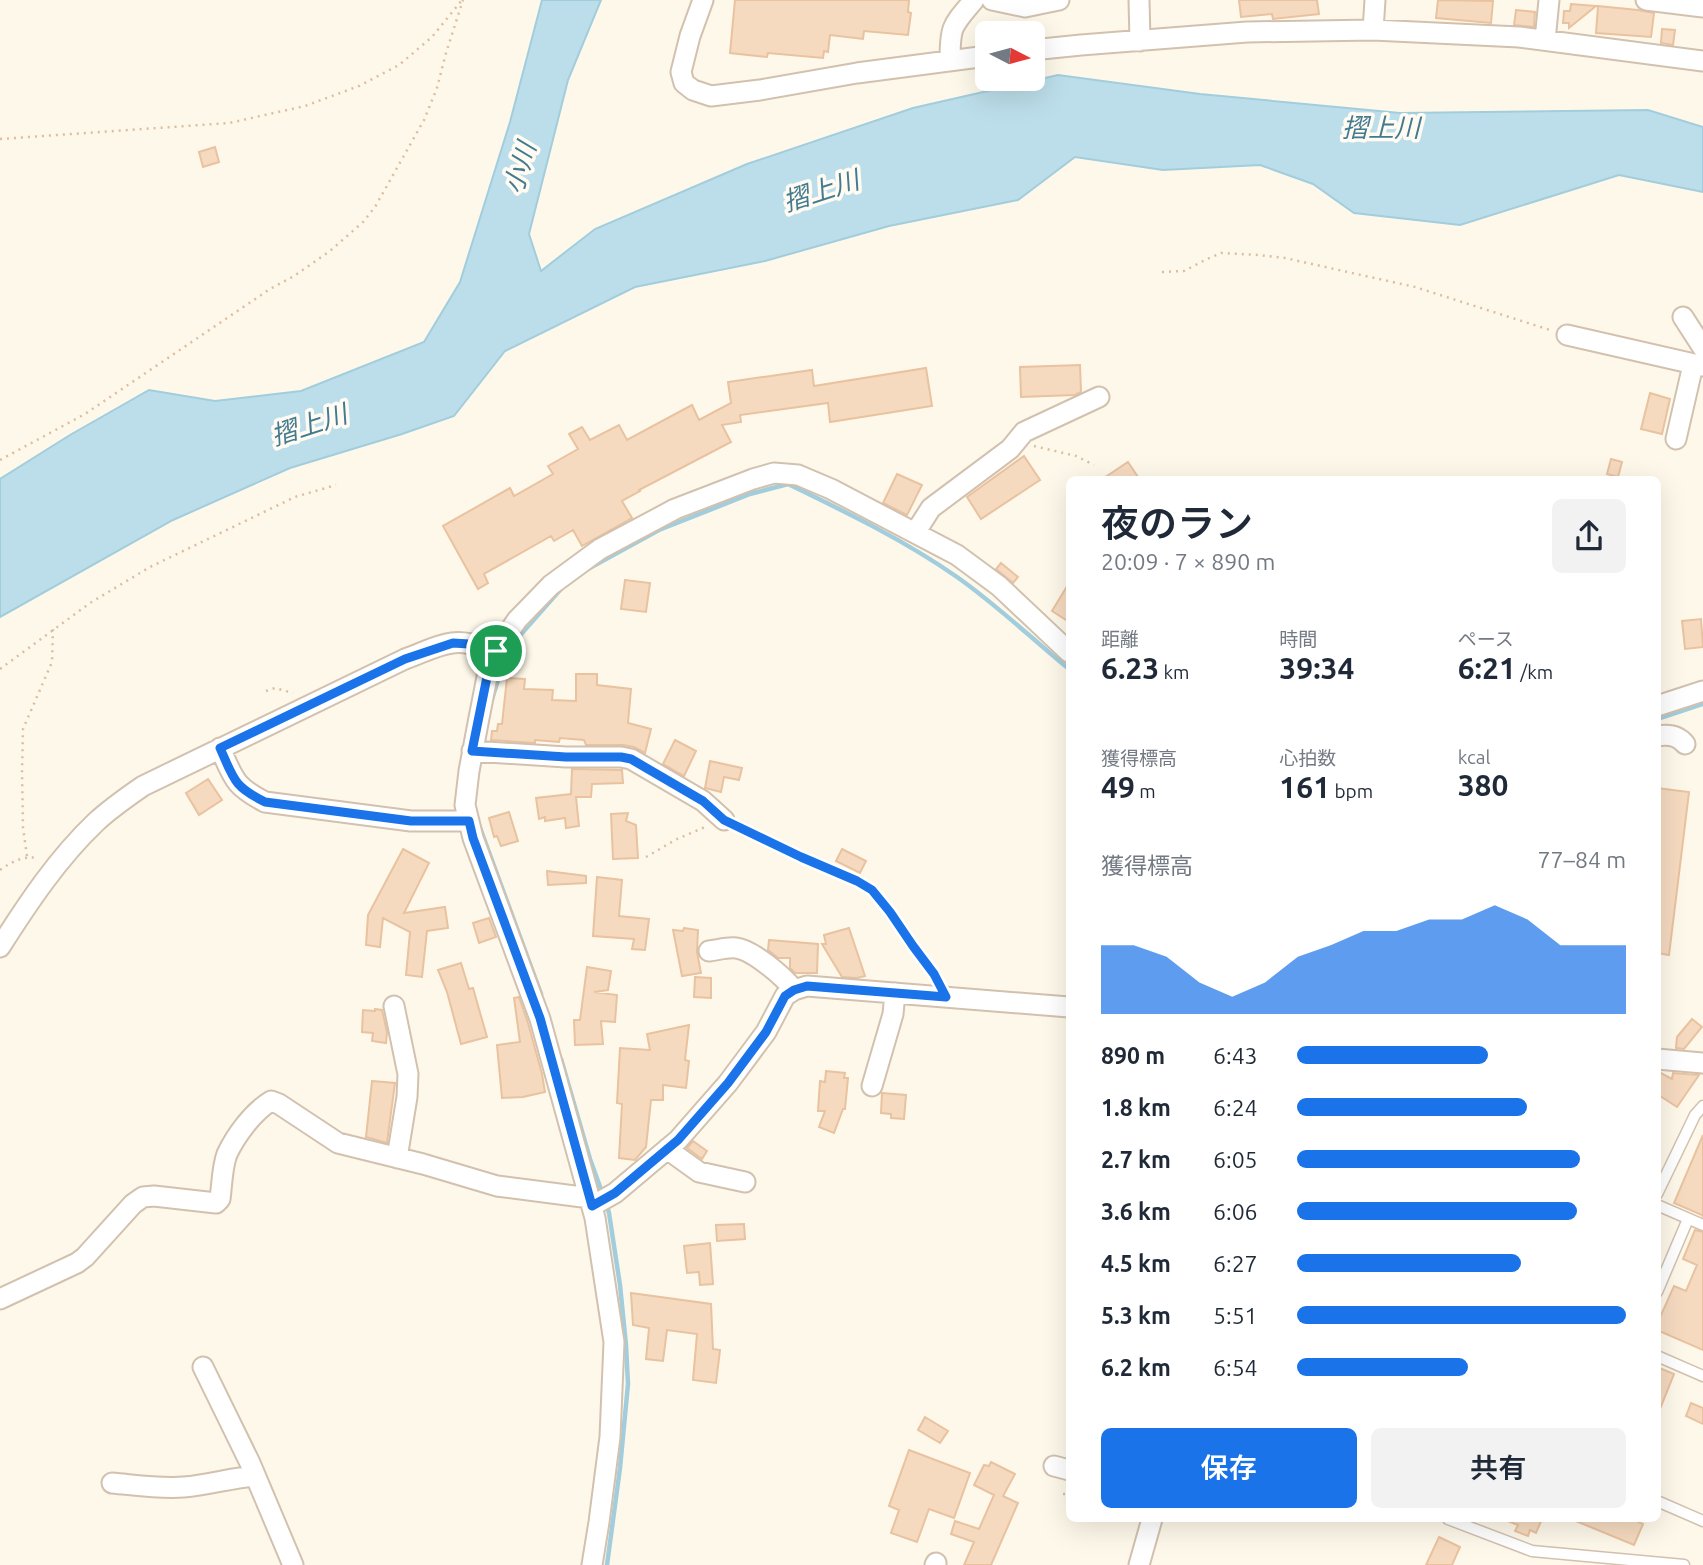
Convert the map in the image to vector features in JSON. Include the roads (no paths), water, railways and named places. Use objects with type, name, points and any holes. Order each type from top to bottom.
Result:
[{"type":"street","points":[[703,0],[681,72],[684,83],[693,90],[711,96],[975,57]]},
{"type":"street","points":[[950,60],[953,25],[974,0]]},
{"type":"street","points":[[992,0],[1025,7],[1059,0]]},
{"type":"street","points":[[1139,0],[1140,41]]},
{"type":"street","points":[[1373,30],[1375,0]]},
{"type":"street","points":[[1545,0],[1545,40]]},
{"type":"street","points":[[1646,0],[1703,7]]},
{"type":"street","points":[[1045,48],[1247,32],[1373,30],[1545,40],[1703,61]]},
{"type":"street","points":[[1676,439],[1700,360],[1683,317]]},
{"type":"street","points":[[1567,335],[1700,360]]},
{"type":"street","points":[[915,533],[931,508],[1010,449],[1024,432],[1099,397]]},
{"type":"street","points":[[592,1565],[610,1437],[614,1342],[593,1202],[540,1018],[473,838],[465,805],[479,751],[487,677],[496,651],[517,620],[551,585],[600,549],[675,509],[774,473],[798,475],[831,489],[957,555],[999,586],[1066,649]]},
{"type":"street","points":[[0,947],[61,862],[95,823],[118,803],[144,786],[405,659],[453,643],[496,651]]},
{"type":"street","points":[[1661,705],[1703,691]]},
{"type":"street","points":[[1661,735],[1676,736],[1685,744]]},
{"type":"street","points":[[220,748],[235,781],[246,793],[265,802],[411,821],[469,821]]},
{"type":"street","points":[[479,751],[631,759],[703,801],[724,820]]},
{"type":"street","points":[[709,951],[733,947],[746,951],[786,980],[794,990]]},
{"type":"street","points":[[0,1300],[77,1263],[133,1203],[143,1197],[216,1203],[220,1199],[227,1154],[240,1132],[261,1108],[271,1101],[338,1143],[497,1186],[593,1202],[615,1193],[678,1140],[728,1083],[766,1032],[785,996],[794,990],[807,986],[1066,1007]]},
{"type":"street","points":[[872,1086],[893,1014],[895,993]]},
{"type":"street","points":[[394,1006],[408,1074],[397,1158]]},
{"type":"street","points":[[1661,1059],[1703,1063]]},
{"type":"street","points":[[667,1149],[699,1172],[745,1182]]},
{"type":"street","points":[[203,1367],[255,1476],[293,1565]]},
{"type":"street","points":[[111,1483],[169,1488],[255,1476]]},
{"type":"street","points":[[1139,1565],[1151,1522]]},
{"type":"lane","points":[[1661,1187],[1703,1106]]},
{"type":"lane","points":[[1661,1207],[1703,1225]]},
{"type":"lane","points":[[1661,1283],[1688,1219]]},
{"type":"lane","points":[[1661,1358],[1703,1376]]},
{"type":"lane","points":[[1661,1503],[1703,1521]]},
{"type":"lane","points":[[1456,1522],[1532,1551],[1684,1565]]},
{"type":"water","points":[[542,0],[601,0],[568,80],[529,234],[541,271],[595,229],[747,164],[913,108],[988,91],[1045,91],[1045,78],[1058,75],[1200,94],[1400,113],[1648,110],[1703,127],[1703,192],[1619,175],[1460,225],[1354,213],[1313,184],[1260,165],[1163,170],[1075,157],[1018,200],[889,226],[765,261],[635,287],[505,351],[454,416],[290,468],[173,520],[0,617],[0,479],[149,390],[215,401],[301,391],[424,342],[460,282],[510,122]]},
{"type":"waterway","points":[[586,570],[659,530],[750,494],[788,484],[874,527],[957,577],[1066,666]]},
{"type":"waterway","points":[[492,699],[508,649],[560,590]]},
{"type":"waterway","points":[[1661,718],[1703,704]]},
{"type":"waterway","points":[[479,825],[541,994]]},
{"type":"waterway","points":[[561,1059],[603,1195]]},
{"type":"waterway","points":[[606,1203],[620,1285],[628,1384],[607,1565]]},
{"type":"water label","name":"摺上川","points":[[1381,128]]},
{"type":"water label","name":"小川","points":[[520,168]]},
{"type":"water label","name":"摺上川","points":[[821,191]]},
{"type":"water label","name":"摺上川","points":[[309,425]]}]
